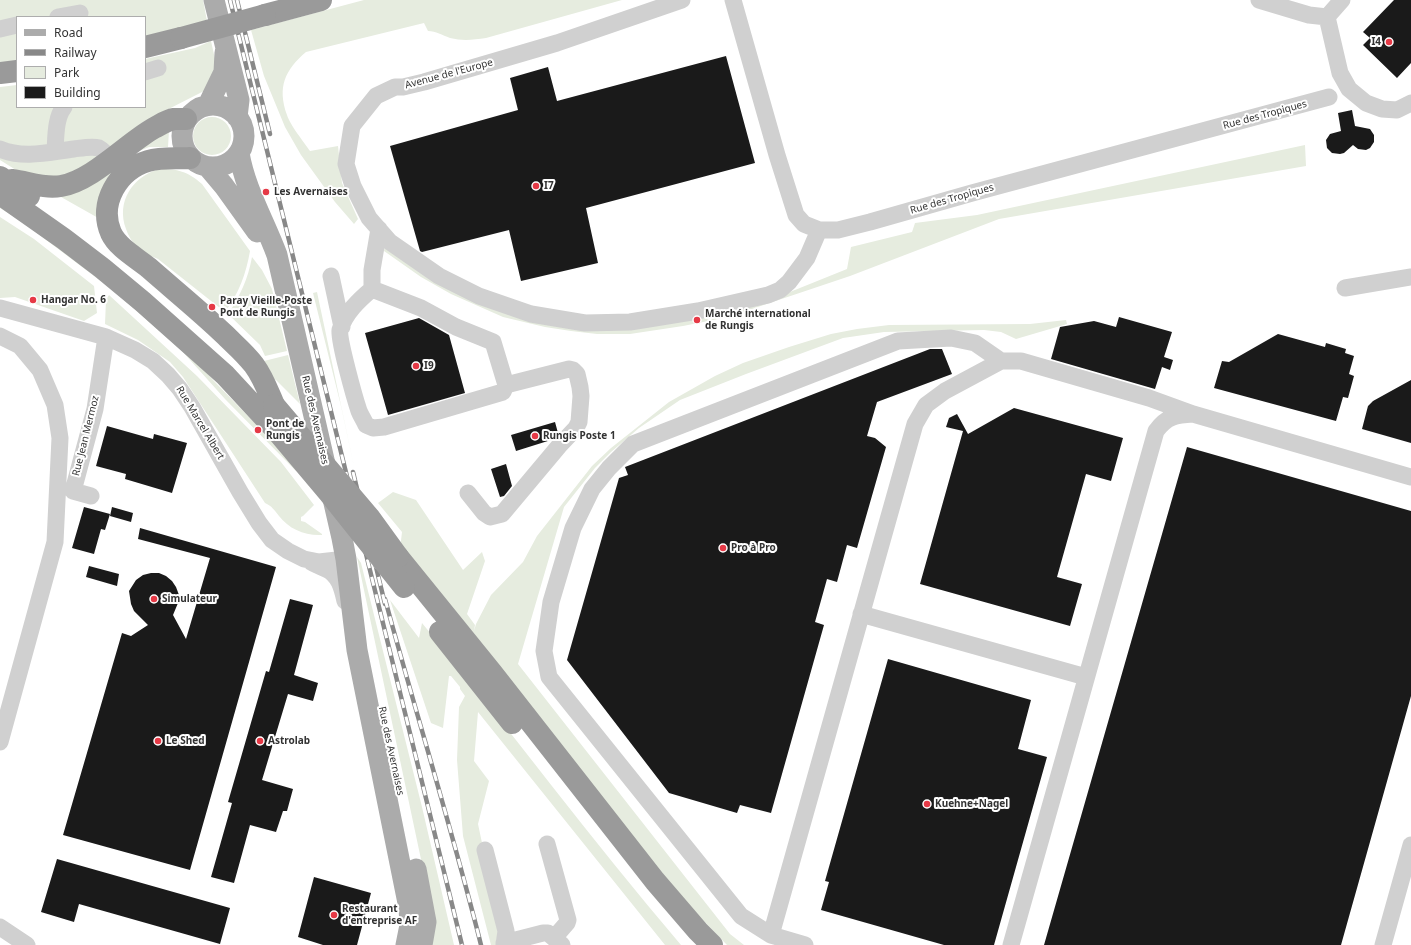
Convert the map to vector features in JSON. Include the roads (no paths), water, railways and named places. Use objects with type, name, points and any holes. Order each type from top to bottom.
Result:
[{"type":"highway","points":[[146,47],[321,0]]},
{"type":"highway","points":[[0,74],[16,71]]},
{"type":"highway","points":[[1,183],[28,182],[45,186],[61,186],[78,181],[162,124],[174,119],[186,119]]},
{"type":"highway","points":[[199,162],[161,158],[148,161],[139,164],[117,182],[108,205],[107,216],[111,234],[117,243],[141,261],[239,348],[254,364],[274,405]]},
{"type":"highway","points":[[1,183],[39,202],[102,248],[142,280],[233,362],[274,405],[369,517],[661,910],[694,945]]},
{"type":"highway","points":[[1,183],[64,239],[143,302],[225,375],[276,430],[329,493],[404,587],[509,706],[655,881],[712,945]]},
{"type":"main road","points":[[214,0],[240,100],[237,117]]},
{"type":"main road","points":[[208,105],[224,72],[226,46]]},
{"type":"main road","points":[[208,105],[219,106],[229,110],[237,117],[242,125],[244,135],[242,144],[239,153],[233,160],[225,165],[217,167],[199,162],[184,149],[182,129],[186,119],[192,112],[208,105]]},
{"type":"main road","name":"Rue des Avernaises","points":[[239,153],[243,176],[277,255],[346,559],[365,620],[424,909],[426,922],[422,945]]},
{"type":"main road","name":"Rue des Avernaises","points":[[199,162],[236,201],[262,239],[282,282]]},
{"type":"main road","name":"Rue des Avernaises","points":[[346,559],[357,649],[409,908],[410,924],[406,945]]},
{"type":"street","name":"Avenue de l'Europe","points":[[682,0],[557,43],[403,88],[395,87],[376,96],[352,126],[346,164],[353,186],[369,218],[390,242],[439,276],[479,296],[532,314],[585,323],[630,322],[698,311],[780,290],[789,282],[807,258],[818,230]]},
{"type":"street","name":"Rue des Tropiques","points":[[733,0],[777,155],[796,215],[804,224],[818,230],[838,230],[972,193],[1326,105],[1340,73]]},
{"type":"street","points":[[1259,0],[1310,15],[1327,17]]},
{"type":"street","points":[[1327,17],[1342,0]]},
{"type":"street","points":[[64,16],[80,13]]},
{"type":"street","points":[[1327,17],[1340,73],[1349,89],[1366,103],[1382,109],[1397,110],[1411,103]]},
{"type":"street","points":[[0,29],[16,25]]},
{"type":"street","points":[[55,151],[56,132],[61,111],[63,108]]},
{"type":"street","points":[[0,149],[26,155],[83,147],[99,148],[106,153],[109,160]]},
{"type":"street","points":[[372,289],[421,308],[456,327],[493,342],[506,386],[503,392],[384,427],[373,428],[366,425],[358,406],[342,346],[340,332],[345,318],[361,299],[372,289],[372,270],[379,229]]},
{"type":"street","points":[[331,276],[342,327]]},
{"type":"street","points":[[1345,288],[1411,277]]},
{"type":"street","name":"Rue Marcel Albert","points":[[0,308],[106,338],[124,344],[146,356],[174,381],[192,407],[240,492],[259,523],[272,540],[288,551],[304,559],[319,562],[346,559]]},
{"type":"street","points":[[0,336],[20,346],[40,370],[55,405],[65,492],[55,542],[0,742]]},
{"type":"street","name":"Rue Jean Mermoz","points":[[91,496],[65,492],[94,409],[106,338]]},
{"type":"street","points":[[805,945],[770,935],[741,916],[550,677],[544,651],[551,602],[573,528],[592,489],[609,468],[633,444],[876,349],[898,341],[951,338],[975,343],[1001,361]]},
{"type":"street","points":[[770,935],[915,424],[926,405],[945,391],[1001,361],[1021,361],[1150,398],[1193,414],[1411,477]]},
{"type":"street","points":[[468,493],[484,513],[490,517],[502,514],[579,422],[581,393],[577,374],[573,370],[570,369],[506,386]]},
{"type":"street","points":[[1150,398],[1158,428]]},
{"type":"street","points":[[1011,945],[1156,431],[1164,421],[1174,416],[1193,414]]},
{"type":"street","points":[[304,559],[329,571],[340,583],[357,649]]},
{"type":"street","points":[[861,614],[1086,677]]},
{"type":"street","points":[[485,850],[506,931],[507,943],[543,933],[548,933],[558,941],[568,923],[568,920],[547,844]]},
{"type":"street","points":[[1383,945],[1411,845]]},
{"type":"street","points":[[0,926],[26,945]]},
{"type":"street","points":[[0,940],[18,945]]},
{"type":"railway","points":[[230,0],[462,945]]},
{"type":"railway","points":[[237,0],[270,134]]},
{"type":"railway","points":[[353,472],[385,604]]},
{"type":"railway","points":[[385,599],[481,945]]},
{"type":"place","name":"I4","points":[[1389,42]]},
{"type":"place","name":"I7","points":[[536,186]]},
{"type":"place","name":"Les Avernaises","points":[[266,192]]},
{"type":"place","name":"Hangar No. 6","points":[[33,300]]},
{"type":"place","name":"Paray Vieille-Poste Pont de Rungis","points":[[212,307]]},
{"type":"place","name":"Marché international de Rungis","points":[[697,320]]},
{"type":"place","name":"I9","points":[[416,366]]},
{"type":"place","name":"Pont de Rungis","points":[[258,430]]},
{"type":"place","name":"Rungis Poste 1","points":[[535,436]]},
{"type":"place","name":"Pro à Pro","points":[[723,548]]},
{"type":"place","name":"Simulateur","points":[[154,599]]},
{"type":"place","name":"Le Shed","points":[[158,741]]},
{"type":"place","name":"Astrolab","points":[[260,741]]},
{"type":"place","name":"Kuehne+Nagel","points":[[927,804]]},
{"type":"place","name":"Restaurant d'entreprise AF","points":[[334,915]]}]
